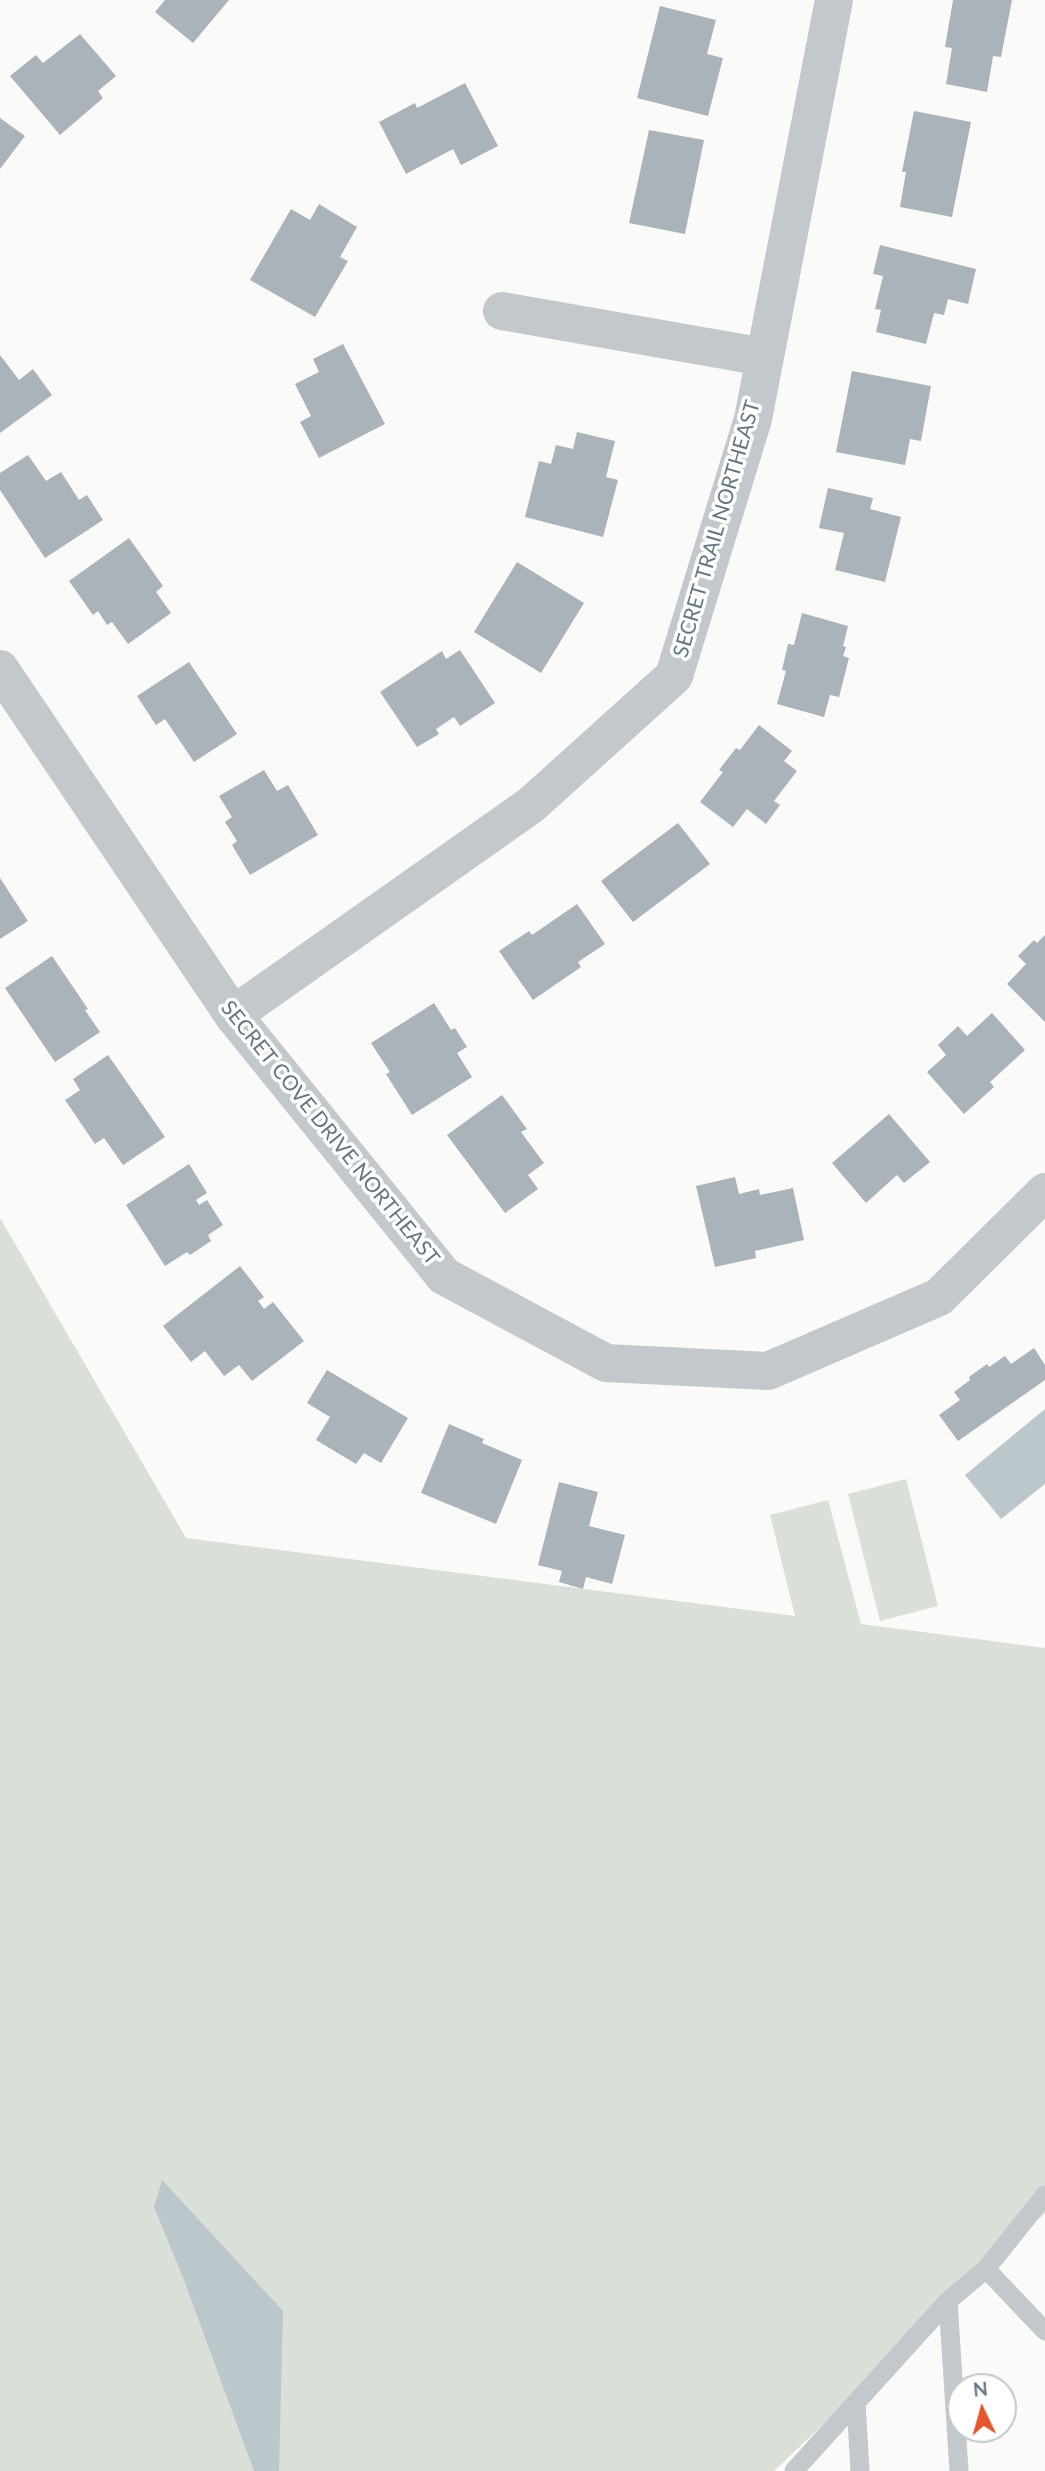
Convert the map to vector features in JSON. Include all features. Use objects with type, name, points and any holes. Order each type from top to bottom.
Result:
[{"type":"street","name":"SECRET TRAIL NORTHEAST","points":[[233,1015],[531,804],[674,676],[752,419],[834,0]]},
{"type":"street","points":[[502,311],[764,357]]},
{"type":"street","name":"SECRET COVE DRIVE NORTHEAST","points":[[0,669],[233,1015],[444,1276],[606,1363],[768,1371],[939,1297],[1045,1192]]},
{"type":"lane","points":[[794,2471],[948,2301],[986,2269],[1045,2195]]},
{"type":"lane","points":[[986,2269],[1045,2331]]},
{"type":"lane","points":[[948,2301],[960,2471]]},
{"type":"lane","points":[[856,2403],[860,2471]]},
{"type":"shaded area","points":[[0,1218],[186,1538],[795,1616],[770,1515],[828,1500],[861,1624],[1045,1648],[1045,2213],[774,2471],[0,2471]]},
{"type":"shaded area","points":[[1045,1409],[1045,1484],[1001,1519],[965,1475]]},
{"type":"shaded area","points":[[906,1479],[938,1606],[880,1621],[848,1494]]},
{"type":"shaded area","points":[[162,2180],[283,2311],[279,2471],[254,2471],[184,2280],[154,2207]]},
{"type":"building","points":[[165,0],[229,0],[193,43],[155,12]]},
{"type":"building","points":[[953,0],[1012,0],[1001,57],[993,56],[987,92],[946,84],[952,48],[945,47]]},
{"type":"building","points":[[660,6],[716,20],[707,54],[723,58],[708,116],[637,98]]},
{"type":"building","points":[[80,34],[116,76],[98,91],[103,98],[60,135],[10,76],[36,55],[43,63]]},
{"type":"building","points":[[465,83],[498,146],[461,165],[453,149],[406,174],[379,122],[415,103],[417,108]]},
{"type":"building","points":[[914,111],[971,122],[952,217],[900,207],[906,172],[902,172]]},
{"type":"building","points":[[0,118],[25,136],[0,169]]},
{"type":"building","points":[[649,130],[704,140],[685,234],[629,223]]},
{"type":"building","points":[[319,204],[357,227],[340,257],[348,261],[315,317],[250,280],[291,209],[310,220]]},
{"type":"building","points":[[880,245],[976,269],[968,304],[948,299],[944,315],[934,313],[926,344],[876,332],[881,310],[875,309],[883,276],[873,274]]},
{"type":"building","points":[[343,344],[385,424],[319,458],[300,422],[311,416],[295,384],[319,372],[313,359]]},
{"type":"building","points":[[0,355],[19,380],[33,369],[52,395],[0,433]]},
{"type":"building","points":[[852,371],[931,386],[921,441],[910,439],[905,465],[836,452]]},
{"type":"building","points":[[577,432],[615,441],[606,477],[618,480],[603,537],[525,517],[539,461],[551,464],[556,445],[573,449]]},
{"type":"building","points":[[28,455],[46,481],[61,472],[79,500],[87,495],[103,520],[45,558],[0,490],[0,473]]},
{"type":"building","points":[[828,488],[873,498],[870,509],[901,517],[885,582],[835,570],[844,533],[819,528]]},
{"type":"building","points":[[129,538],[163,586],[156,592],[171,613],[128,644],[112,622],[107,625],[98,611],[93,615],[69,581]]},
{"type":"building","points":[[517,562],[584,603],[541,673],[474,632]]},
{"type":"building","points":[[802,613],[848,626],[843,656],[849,658],[839,697],[830,695],[824,717],[777,704],[786,671],[782,670],[788,644],[794,645]]},
{"type":"building","points":[[460,650],[495,703],[460,726],[454,717],[436,729],[439,734],[417,747],[380,692],[442,651],[446,659]]},
{"type":"building","points":[[189,662],[237,734],[194,762],[165,719],[156,725],[137,696]]},
{"type":"building","points":[[759,725],[792,751],[784,761],[797,771],[774,801],[780,805],[766,824],[747,809],[733,827],[700,802],[723,772],[719,770],[736,748],[740,750]]},
{"type":"building","points":[[264,770],[277,791],[288,785],[318,835],[250,875],[232,845],[237,841],[225,822],[232,817],[219,796]]},
{"type":"building","points":[[678,823],[710,864],[633,922],[601,881]]},
{"type":"building","points":[[0,878],[28,921],[0,939]]},
{"type":"building","points":[[577,904],[605,944],[578,962],[581,967],[533,1000],[499,951],[529,931],[532,935]]},
{"type":"building","points":[[1045,935],[1045,1022],[1007,984],[1026,964],[1018,956],[1034,940],[1037,943]]},
{"type":"building","points":[[52,956],[88,1009],[85,1010],[100,1032],[55,1062],[5,988]]},
{"type":"building","points":[[434,1003],[451,1030],[455,1028],[467,1047],[457,1053],[472,1077],[412,1115],[386,1074],[390,1072],[371,1043]]},
{"type":"building","points":[[992,1013],[1025,1050],[990,1082],[994,1087],[964,1114],[927,1072],[946,1055],[938,1045],[958,1026],[967,1036]]},
{"type":"building","points":[[108,1055],[165,1137],[123,1165],[104,1138],[95,1144],[65,1100],[80,1090],[73,1079]]},
{"type":"building","points":[[502,1095],[527,1129],[521,1132],[544,1163],[528,1175],[538,1189],[505,1213],[447,1135]]},
{"type":"building","points":[[889,1114],[930,1162],[904,1183],[897,1175],[866,1203],[832,1163]]},
{"type":"building","points":[[189,1164],[207,1193],[196,1200],[199,1205],[207,1200],[223,1225],[208,1235],[211,1241],[190,1255],[187,1252],[165,1266],[126,1205]]},
{"type":"building","points":[[735,1177],[739,1194],[759,1189],[760,1195],[793,1188],[804,1240],[755,1251],[756,1258],[715,1267],[696,1186]]},
{"type":"building","points":[[240,1266],[264,1297],[258,1301],[264,1309],[273,1302],[304,1341],[252,1381],[239,1365],[224,1376],[205,1351],[191,1362],[163,1326]]},
{"type":"building","points":[[1034,1348],[1045,1365],[1045,1380],[958,1441],[939,1415],[960,1400],[954,1392],[987,1364],[989,1367],[1005,1356],[1011,1364]]},
{"type":"building","points":[[327,1370],[408,1418],[381,1463],[364,1453],[356,1464],[316,1440],[330,1417],[307,1403]]},
{"type":"building","points":[[449,1424],[484,1439],[482,1443],[522,1460],[496,1524],[421,1493]]},
{"type":"building","points":[[559,1482],[598,1492],[589,1526],[625,1535],[612,1584],[586,1577],[583,1589],[559,1582],[562,1571],[538,1565]]}]
